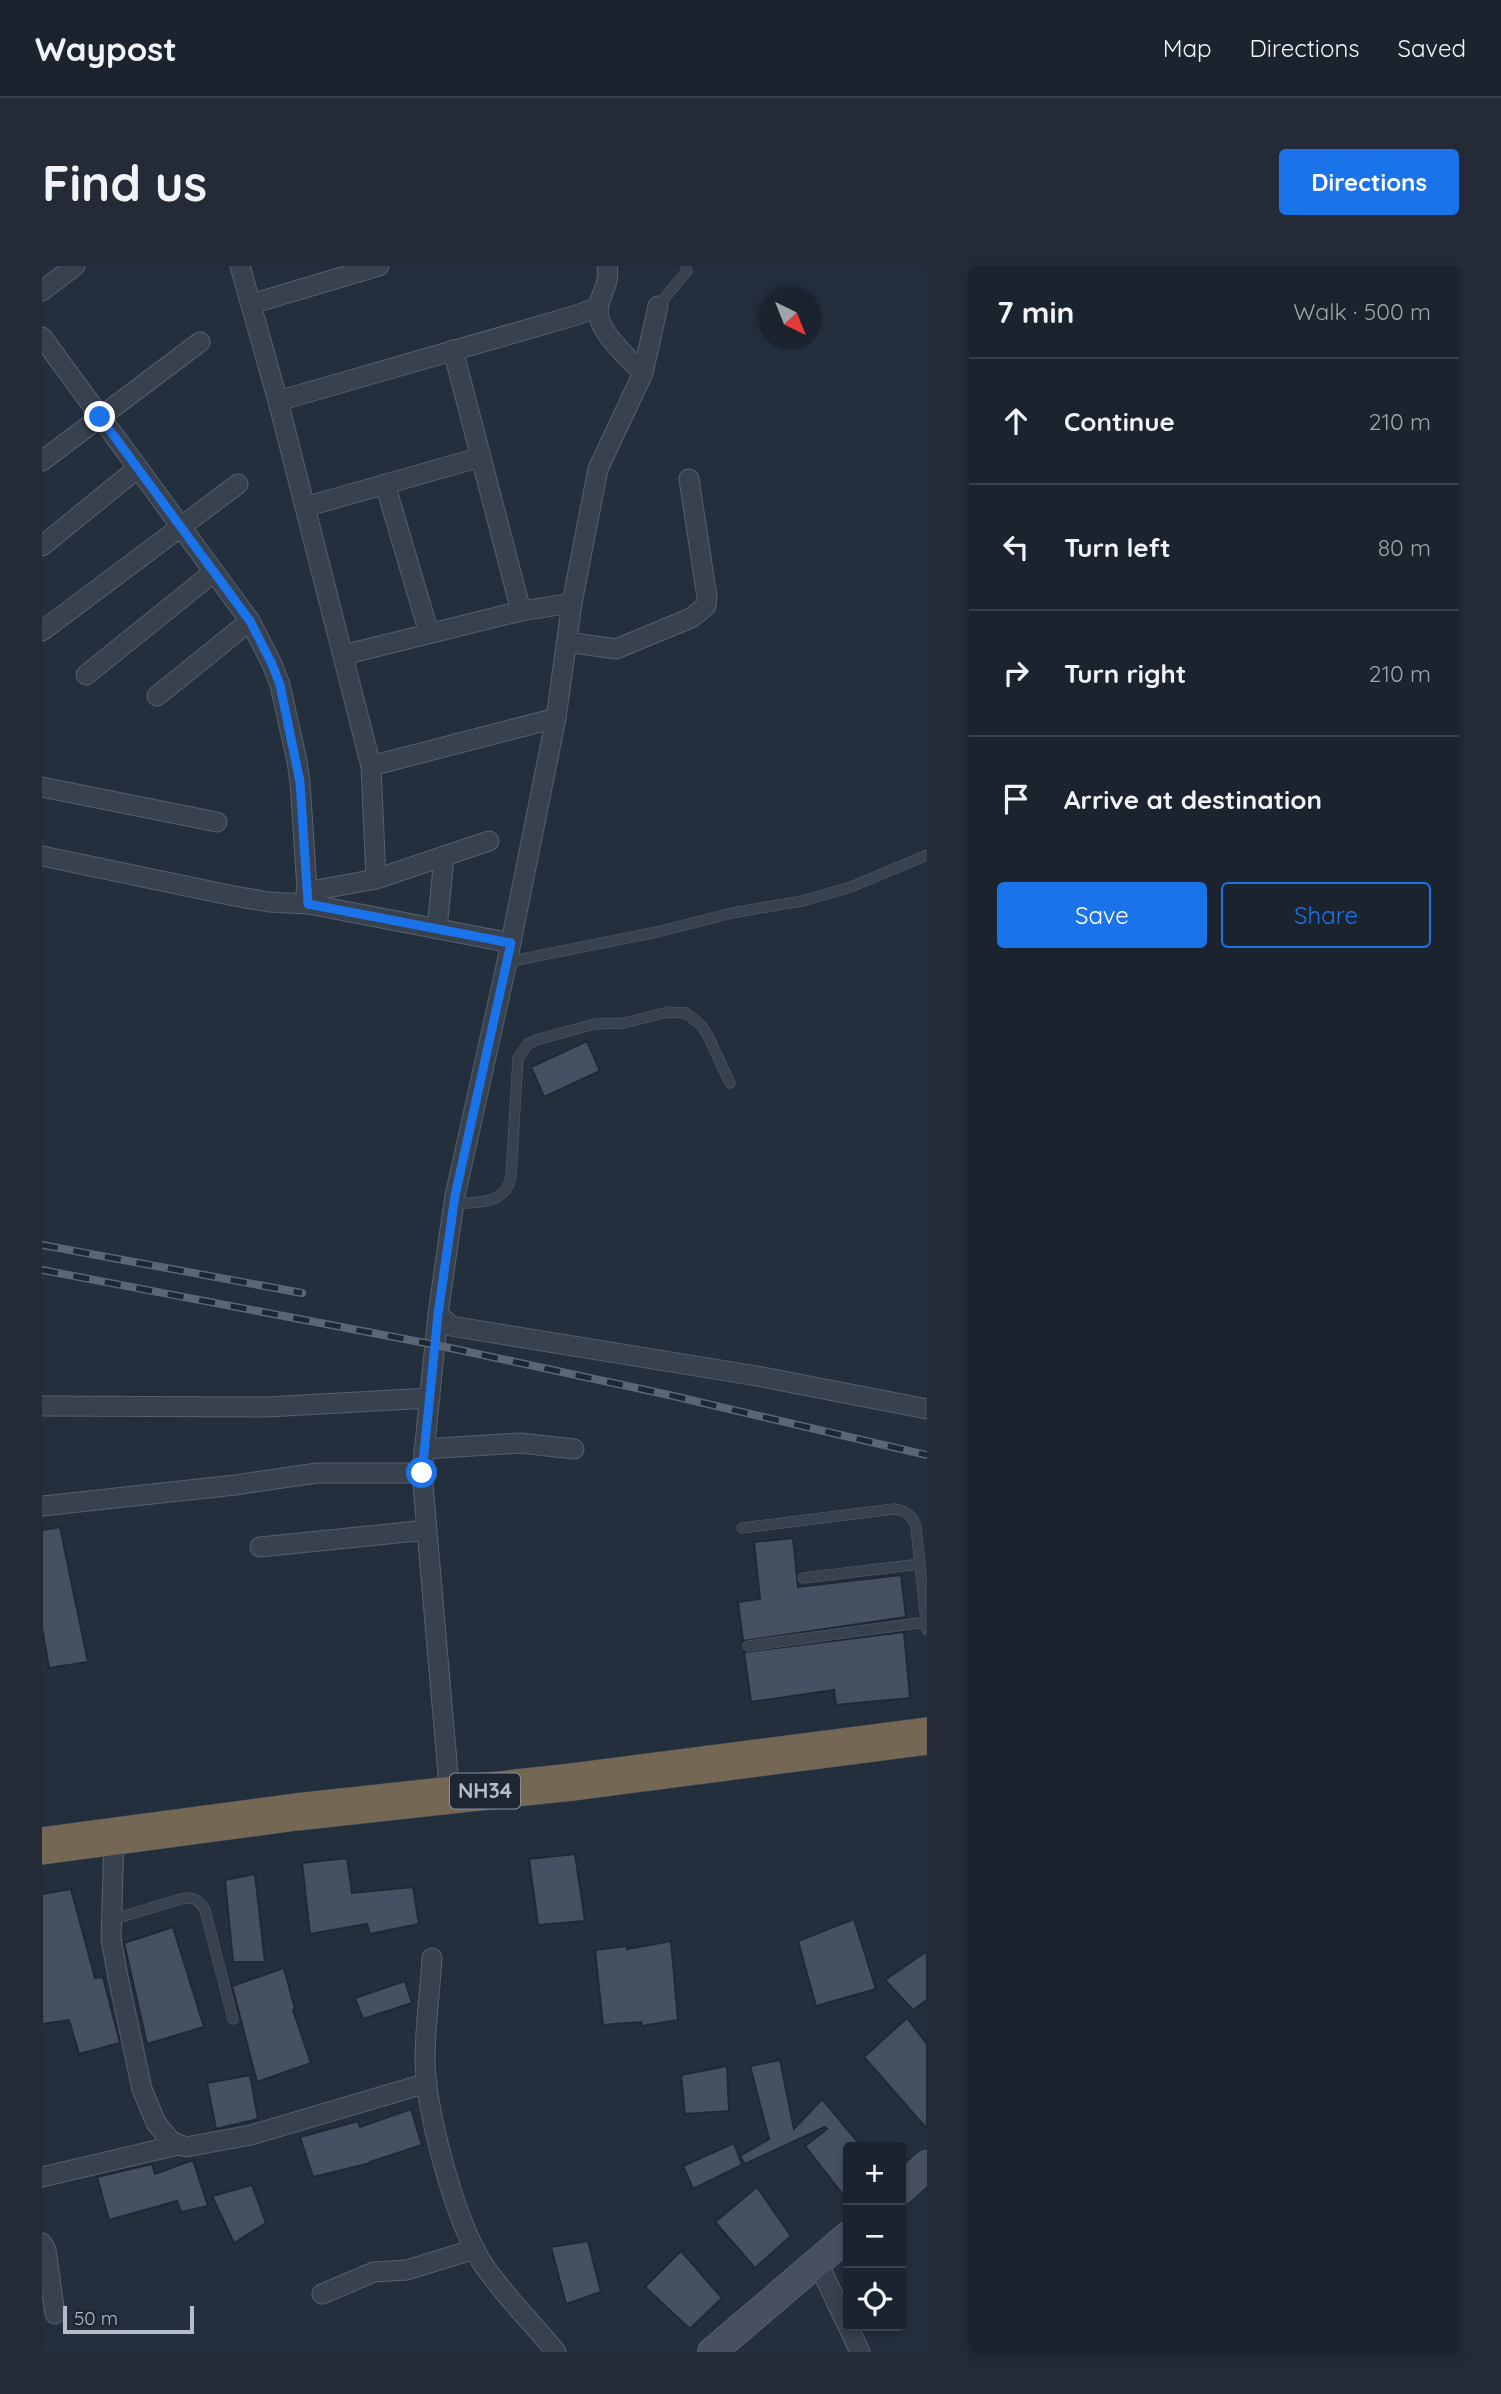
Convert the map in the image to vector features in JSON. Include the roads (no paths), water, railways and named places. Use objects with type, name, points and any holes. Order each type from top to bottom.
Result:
[{"type":"highway","name":"NH34","points":[[42,1846],[296,1812],[448,1785],[927,1716]]},
{"type":"highway","name":"NH34","points":[[42,1826],[927,1736]]},
{"type":"main road","points":[[906,2184],[927,2165]]},
{"type":"main road","points":[[712,2352],[843,2240]]},
{"type":"street","points":[[42,291],[75,266]]},
{"type":"street","points":[[240,266],[278,401],[371,766],[376,879]]},
{"type":"street","points":[[251,304],[350,270],[379,266]]},
{"type":"street","points":[[607,266],[608,282],[598,307],[598,315],[603,329],[643,373]]},
{"type":"street","points":[[448,1785],[422,1473],[438,1314],[454,1204],[509,953],[556,718],[572,603],[598,469],[643,373],[658,306]]},
{"type":"street","points":[[278,401],[598,307]]},
{"type":"street","points":[[42,337],[250,621],[272,664],[280,685],[297,761],[307,898]]},
{"type":"street","points":[[42,461],[200,342]]},
{"type":"street","points":[[453,350],[521,611]]},
{"type":"street","points":[[305,507],[481,457]]},
{"type":"street","points":[[42,546],[138,468]]},
{"type":"street","points":[[567,642],[616,649],[691,618],[706,606],[707,597],[690,479]]},
{"type":"street","points":[[42,631],[238,484]]},
{"type":"street","points":[[386,484],[429,633]]},
{"type":"street","points":[[86,675],[214,572]]},
{"type":"street","points":[[342,654],[521,611],[572,603]]},
{"type":"street","points":[[157,695],[250,621]]},
{"type":"street","points":[[371,766],[556,718]]},
{"type":"street","points":[[42,787],[217,822]]},
{"type":"street","points":[[307,898],[376,879],[489,841]]},
{"type":"street","points":[[42,856],[234,897],[307,898],[437,929],[509,953]]},
{"type":"street","points":[[437,929],[444,857]]},
{"type":"street","points":[[438,1314],[451,1326],[757,1376],[927,1409]]},
{"type":"street","points":[[42,1406],[267,1407],[430,1398]]},
{"type":"street","points":[[424,1449],[508,1443],[574,1448]]},
{"type":"street","points":[[42,1506],[235,1485],[317,1473],[422,1473]]},
{"type":"street","points":[[260,1547],[427,1530]]},
{"type":"street","points":[[114,1837],[111,1939],[118,1977],[142,2090],[156,2123],[163,2133],[178,2145],[186,2147],[251,2135],[427,2083]]},
{"type":"street","points":[[432,1958],[425,2059],[427,2083],[451,2188],[475,2249],[497,2283],[556,2352]]},
{"type":"street","points":[[42,2177],[178,2145]]},
{"type":"street","points":[[42,2243],[46,2250],[55,2314]]},
{"type":"street","points":[[322,2294],[374,2272],[407,2270],[475,2249]]},
{"type":"street","points":[[818,2263],[860,2352]]},
{"type":"lane","points":[[658,306],[687,271],[686,266]]},
{"type":"lane","points":[[509,953],[657,932],[723,915],[802,901],[851,887],[927,855]]},
{"type":"lane","points":[[454,1204],[496,1199],[507,1191],[511,1176],[518,1058],[523,1050],[536,1040],[595,1024],[624,1023],[668,1012],[686,1013],[701,1025],[708,1036],[730,1083]]},
{"type":"lane","points":[[742,1528],[894,1509],[910,1515],[915,1521],[927,1626],[748,1646]]},
{"type":"lane","points":[[803,1578],[920,1564]]},
{"type":"lane","points":[[111,1920],[189,1897],[197,1900],[205,1910],[233,2019]]},
{"type":"railway","points":[[42,1245],[302,1293]]},
{"type":"railway","points":[[42,1270],[436,1345],[669,1395],[927,1455]]}]
